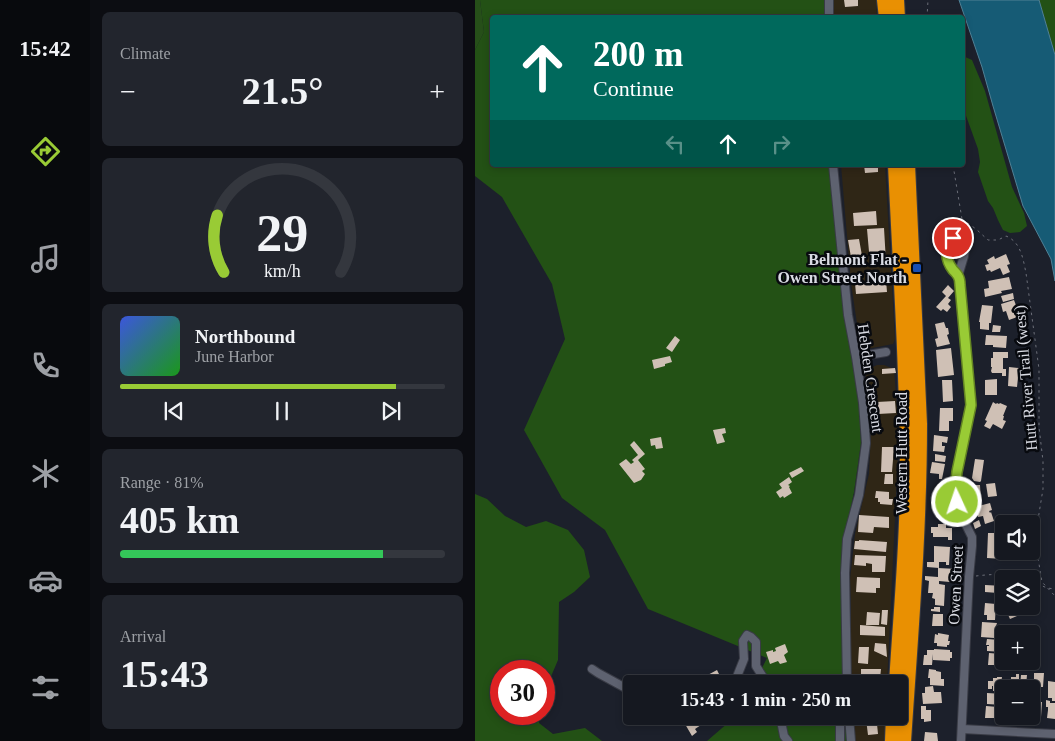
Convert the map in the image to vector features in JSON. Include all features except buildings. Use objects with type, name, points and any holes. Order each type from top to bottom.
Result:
[{"type":"highway","points":[[884,0],[886,15]]},
{"type":"highway","points":[[897,0],[898,15]]},
{"type":"highway","name":"Western Hutt Road","points":[[895,167],[907,482],[897,675]]},
{"type":"highway","name":"Western Hutt Road","points":[[904,741],[918,531],[920,465],[920,424],[908,167]]},
{"type":"highway","points":[[891,741],[892,725]]},
{"type":"street","points":[[829,0],[829,15]]},
{"type":"street","name":"Hebden Crescent","points":[[833,167],[847,316],[863,403],[866,443],[859,495],[847,539],[845,573],[847,675]]},
{"type":"street","name":"Owen Street","points":[[961,741],[972,537],[960,513],[955,491],[957,472],[971,405],[960,285],[958,276],[949,263],[947,250],[953,238],[965,241]]},
{"type":"street","points":[[958,276],[967,244],[965,241]]},
{"type":"street","points":[[856,357],[886,352]]},
{"type":"street","points":[[737,675],[744,658],[743,641],[747,635],[756,642],[756,666],[762,675]]},
{"type":"street","points":[[592,669],[623,687]]},
{"type":"street","points":[[782,725],[784,736],[788,741]]},
{"type":"street","points":[[840,741],[841,725]]},
{"type":"street","points":[[850,725],[851,741]]},
{"type":"street","points":[[962,729],[1055,734]]},
{"type":"path","points":[[927,15],[928,0]]},
{"type":"path","points":[[953,167],[965,241]]},
{"type":"path","name":"Hutt River Trail (west)","points":[[962,219],[988,240],[998,240],[1006,236],[1012,238],[1023,258],[1039,369],[1039,426],[1043,461],[1043,489],[1036,532],[1038,558],[1042,582],[1055,596]]},
{"type":"path","points":[[969,577],[995,575]]},
{"type":"path","points":[[1040,585],[1047,588],[1055,588]]},
{"type":"shaded area","points":[[834,0],[876,0],[877,15],[834,15]]},
{"type":"shaded area","points":[[841,167],[885,167],[895,339],[893,344],[867,349],[860,344],[851,283]]},
{"type":"shaded area","points":[[877,365],[884,365],[894,369],[899,433],[887,675],[851,675],[850,579],[855,534],[869,474],[871,418],[865,372]]},
{"type":"shaded area","points":[[853,725],[885,725],[884,741],[854,741]]},
{"type":"green space","points":[[475,0],[480,0],[484,32],[475,50]]},
{"type":"green space","points":[[480,0],[826,0],[826,15],[490,15],[490,167],[829,167],[844,313],[859,405],[861,443],[854,492],[844,540],[846,675],[758,675],[767,658],[648,609],[605,530],[562,498],[524,430],[565,339],[552,284],[502,197],[475,176],[475,50],[484,32]]},
{"type":"green space","points":[[1039,0],[1055,0],[1055,55]]},
{"type":"green space","points":[[965,57],[972,60],[985,91],[1012,187],[1024,213],[1027,226],[1020,232],[1010,233],[1003,230],[988,201],[978,172],[980,162],[978,149],[965,113]]},
{"type":"green space","points":[[475,494],[487,499],[505,516],[526,527],[546,521],[568,530],[584,550],[590,577],[574,592],[559,602],[558,660],[555,667],[555,660],[490,660],[490,725],[542,725],[553,734],[585,728],[602,741],[475,741]]},
{"type":"green space","points":[[726,725],[848,725],[849,741],[707,741]]},
{"type":"water","points":[[959,0],[1039,0],[1055,55],[1055,281],[1051,259],[1023,206],[982,67]]},
{"type":"place","name":"Belmont Flat - Owen Street North","points":[[917,268]]},
{"type":"route","points":[[953,238],[948,245],[947,257],[958,276],[960,285],[971,405],[957,472],[955,491],[957,502]]}]
